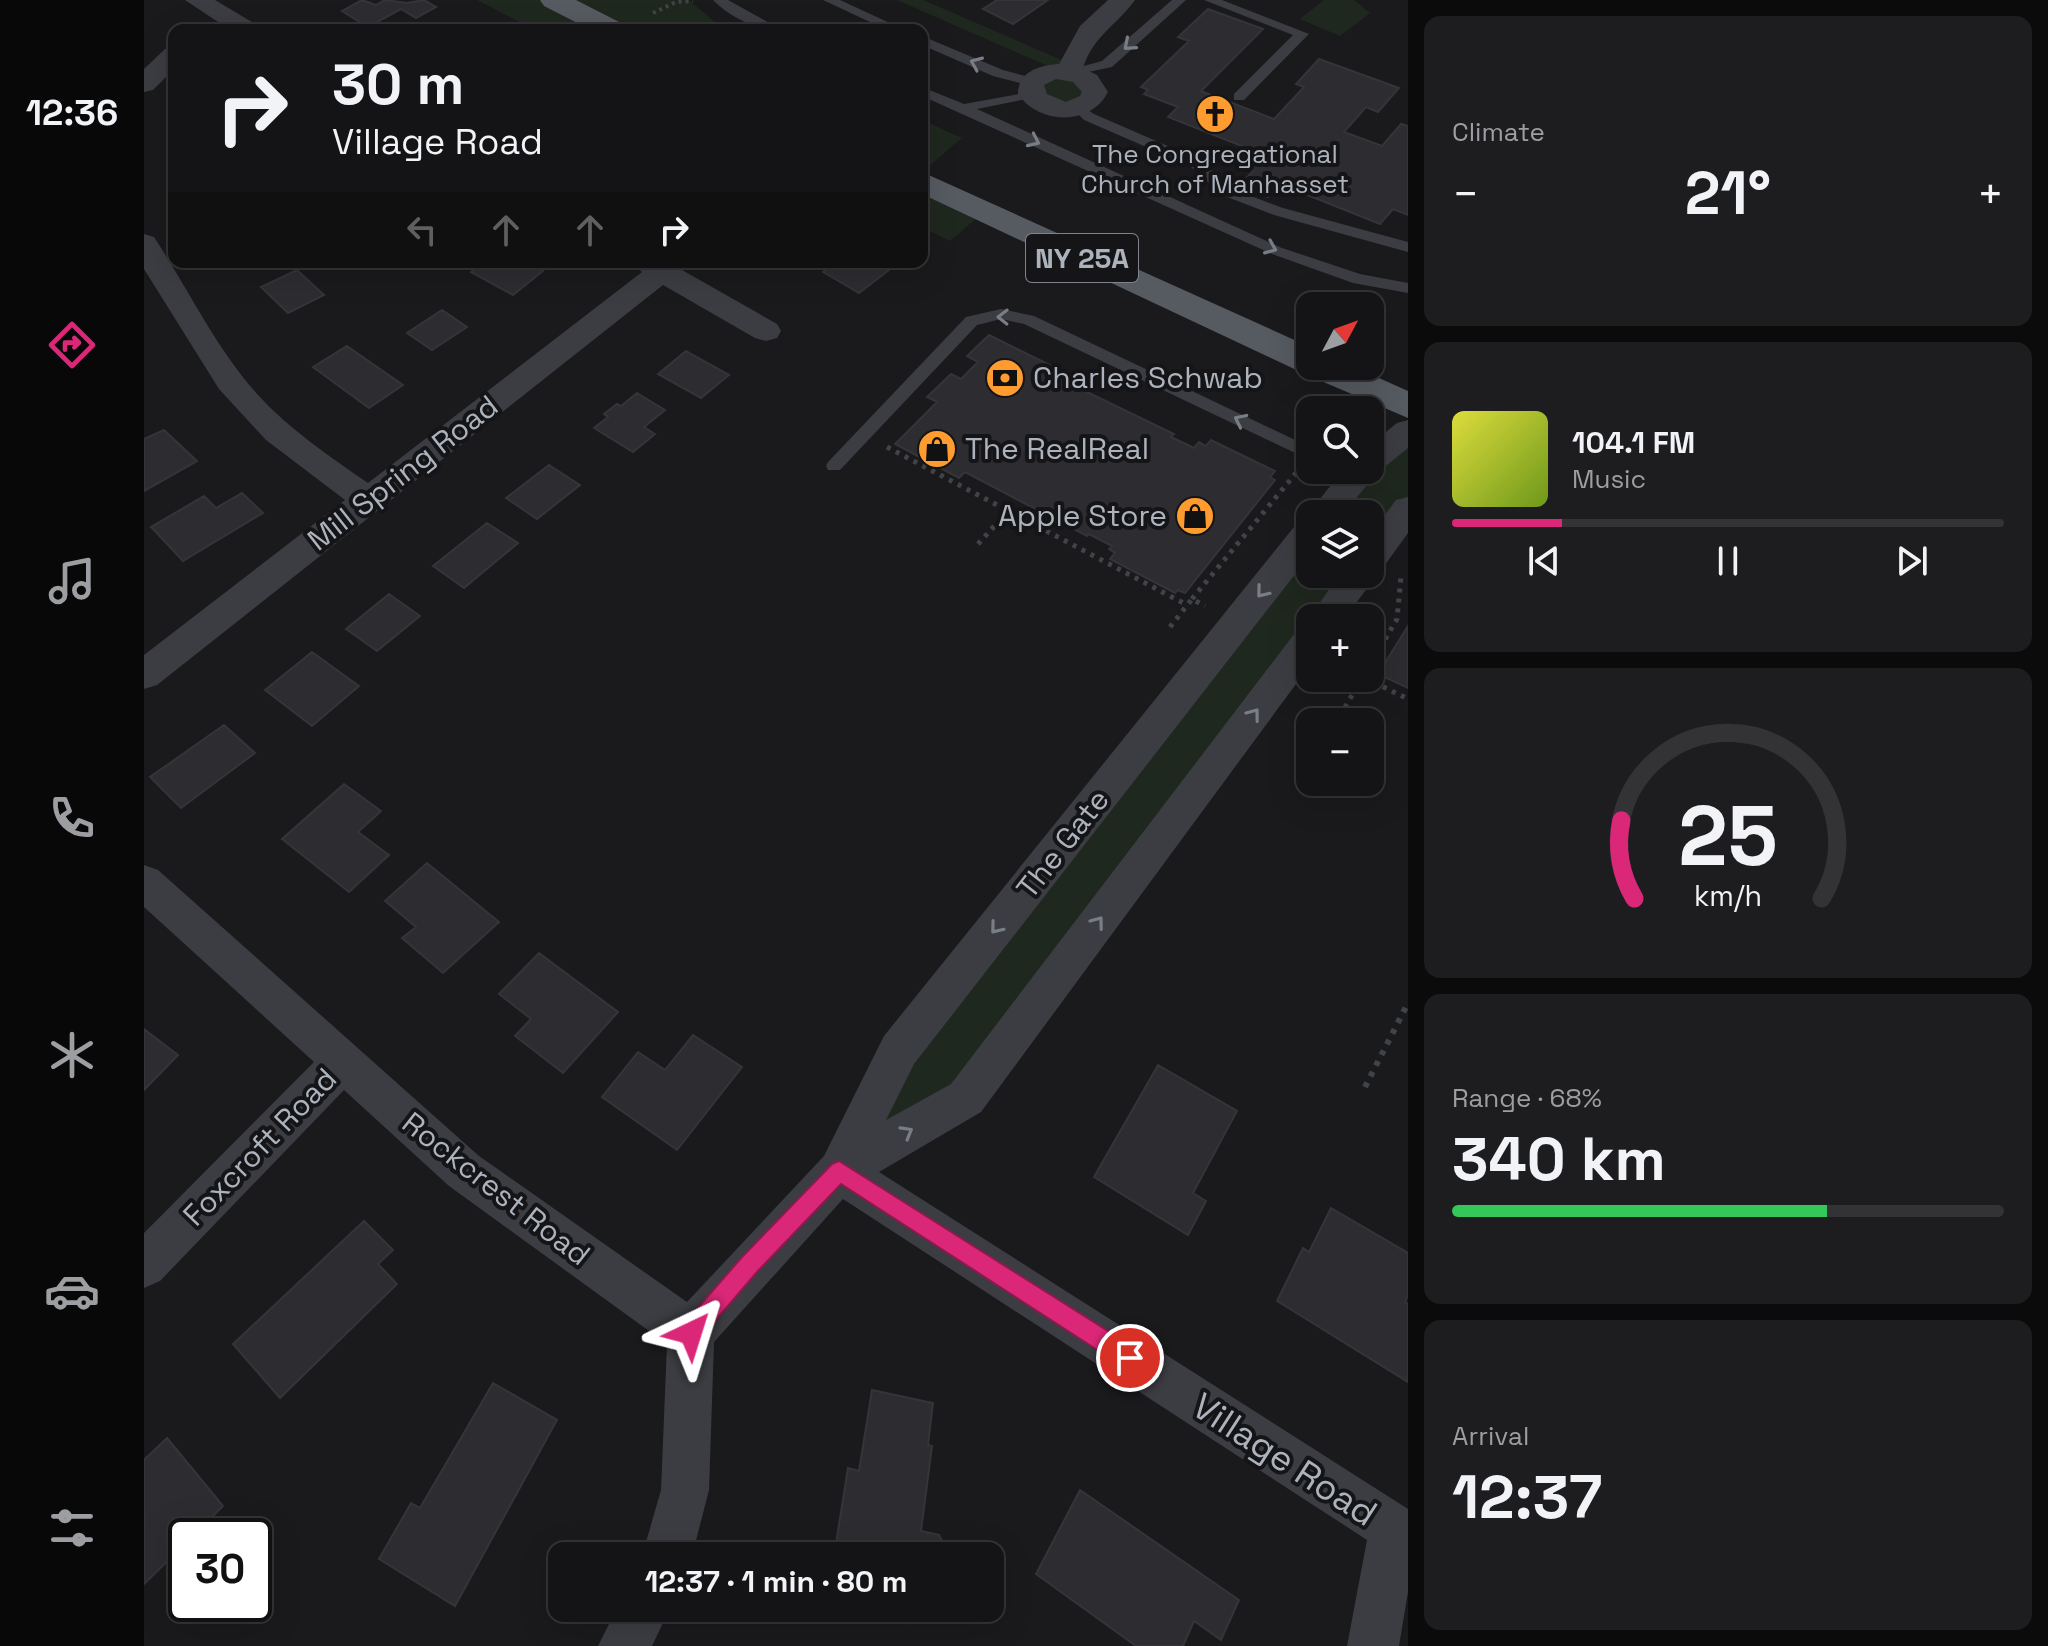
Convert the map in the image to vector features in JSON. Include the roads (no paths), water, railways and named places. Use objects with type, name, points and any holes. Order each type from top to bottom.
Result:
[{"type":"main road","points":[[554,0],[601,24]]},
{"type":"main road","name":"NY 25A","points":[[928,185],[1296,355]]},
{"type":"main road","points":[[1352,380],[1408,405]]},
{"type":"street","points":[[197,0],[210,22]]},
{"type":"street","points":[[1069,72],[1074,53],[1083,37],[1123,0]]},
{"type":"street","points":[[144,84],[168,60]]},
{"type":"street","points":[[1069,72],[1088,80],[1095,92],[1093,99],[1079,108],[1051,107],[1031,88],[1042,74],[1069,72]]},
{"type":"street","points":[[144,243],[210,351],[251,407],[293,444],[368,500]]},
{"type":"street","name":"Mill Spring Road","points":[[144,675],[368,500],[652,268]]},
{"type":"street","points":[[657,268],[766,331]]},
{"type":"street","name":"The Gate","points":[[1384,450],[1408,431]]},
{"type":"street","name":"The Gate","points":[[839,1171],[899,1050],[1296,558]]},
{"type":"street","name":"The Gate","points":[[691,1333],[839,1171],[966,1098],[1296,658]]},
{"type":"street","name":"Rockcrest Road","points":[[144,882],[464,1171],[691,1333]]},
{"type":"street","name":"Foxcroft Road","points":[[144,1265],[342,1063]]},
{"type":"street","name":"Village Road","points":[[839,1171],[1401,1534]]},
{"type":"street","points":[[671,1542],[685,1490],[691,1333]]},
{"type":"street","points":[[1373,1646],[1401,1534]]},
{"type":"street","points":[[624,1646],[637,1622]]},
{"type":"lane","points":[[719,0],[742,16],[761,24]]},
{"type":"lane","points":[[829,0],[884,24]]},
{"type":"lane","points":[[1069,72],[1107,64],[1180,0]]},
{"type":"lane","points":[[1210,0],[1302,34],[1239,97]]},
{"type":"lane","points":[[928,43],[1031,88]]},
{"type":"lane","points":[[963,108],[1031,88]]},
{"type":"lane","points":[[928,93],[1277,251],[1358,279],[1408,288]]},
{"type":"lane","points":[[1079,108],[1089,117],[1195,163],[1227,192],[1279,212],[1408,247]]},
{"type":"lane","points":[[834,466],[972,321],[1001,314],[1028,320],[1296,454]]},
{"type":"place","name":"The Congregational Church of Manhasset","points":[[1215,114]]},
{"type":"place","name":"Charles Schwab","points":[[1005,378]]},
{"type":"place","name":"The RealReal","points":[[937,449]]},
{"type":"place","name":"Apple Store","points":[[1195,516]]}]
